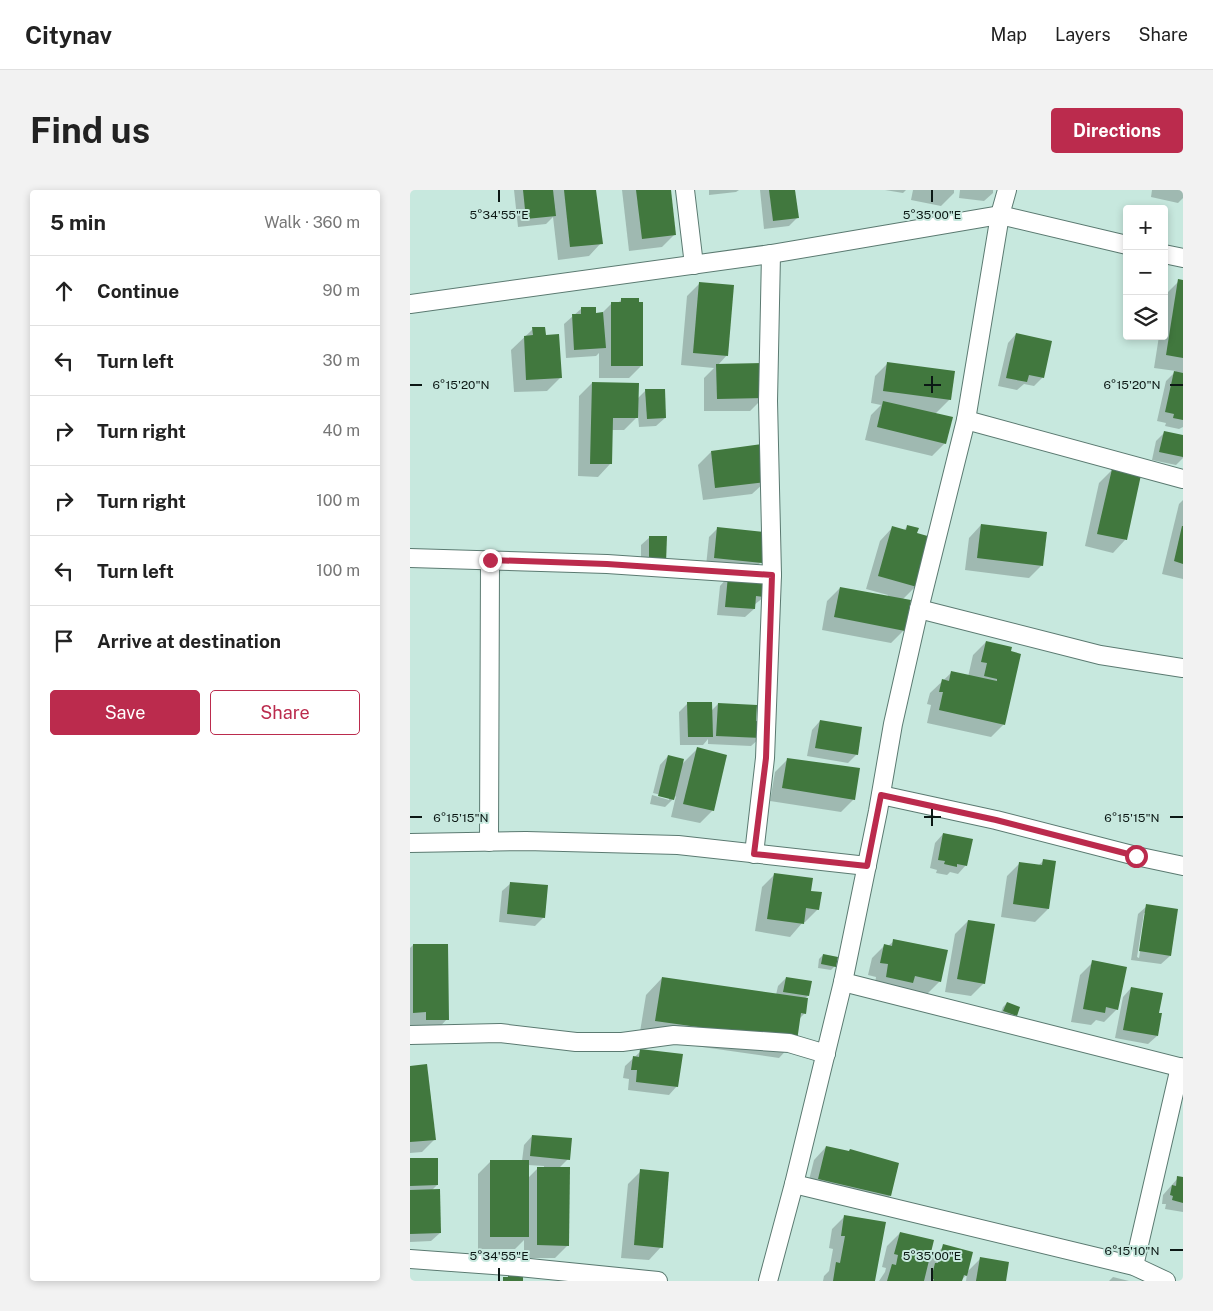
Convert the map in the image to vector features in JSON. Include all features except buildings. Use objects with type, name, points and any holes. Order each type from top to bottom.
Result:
[{"type":"street","points":[[685,190],[694,265]]},
{"type":"street","points":[[768,1281],[794,1184],[843,982],[881,795],[893,724],[919,609],[966,420],[1000,215],[1007,190]]},
{"type":"street","points":[[410,304],[771,254],[1000,215],[1123,244]]},
{"type":"street","points":[[754,854],[766,758],[772,575],[768,401],[771,254]]},
{"type":"street","points":[[1168,255],[1183,258]]},
{"type":"street","points":[[966,420],[1183,478]]},
{"type":"street","points":[[410,558],[607,564],[772,575]]},
{"type":"street","points":[[490,560],[490,842]]},
{"type":"street","points":[[919,609],[1100,655],[1183,668]]},
{"type":"street","points":[[881,795],[996,820],[1136,856],[1183,866]]},
{"type":"street","points":[[410,844],[526,841],[678,845],[867,866]]},
{"type":"street","points":[[843,982],[1182,1067],[1134,1266]]},
{"type":"street","points":[[410,1035],[500,1033],[576,1042],[622,1042],[684,1036],[789,1043],[826,1054]]},
{"type":"street","points":[[794,1184],[1134,1266],[1166,1281]]},
{"type":"street","points":[[410,1260],[519,1267],[658,1281]]},
{"type":"route","points":[[490,560],[607,564],[772,575],[766,758],[754,854],[867,866],[881,795],[996,820],[1136,856]]}]
